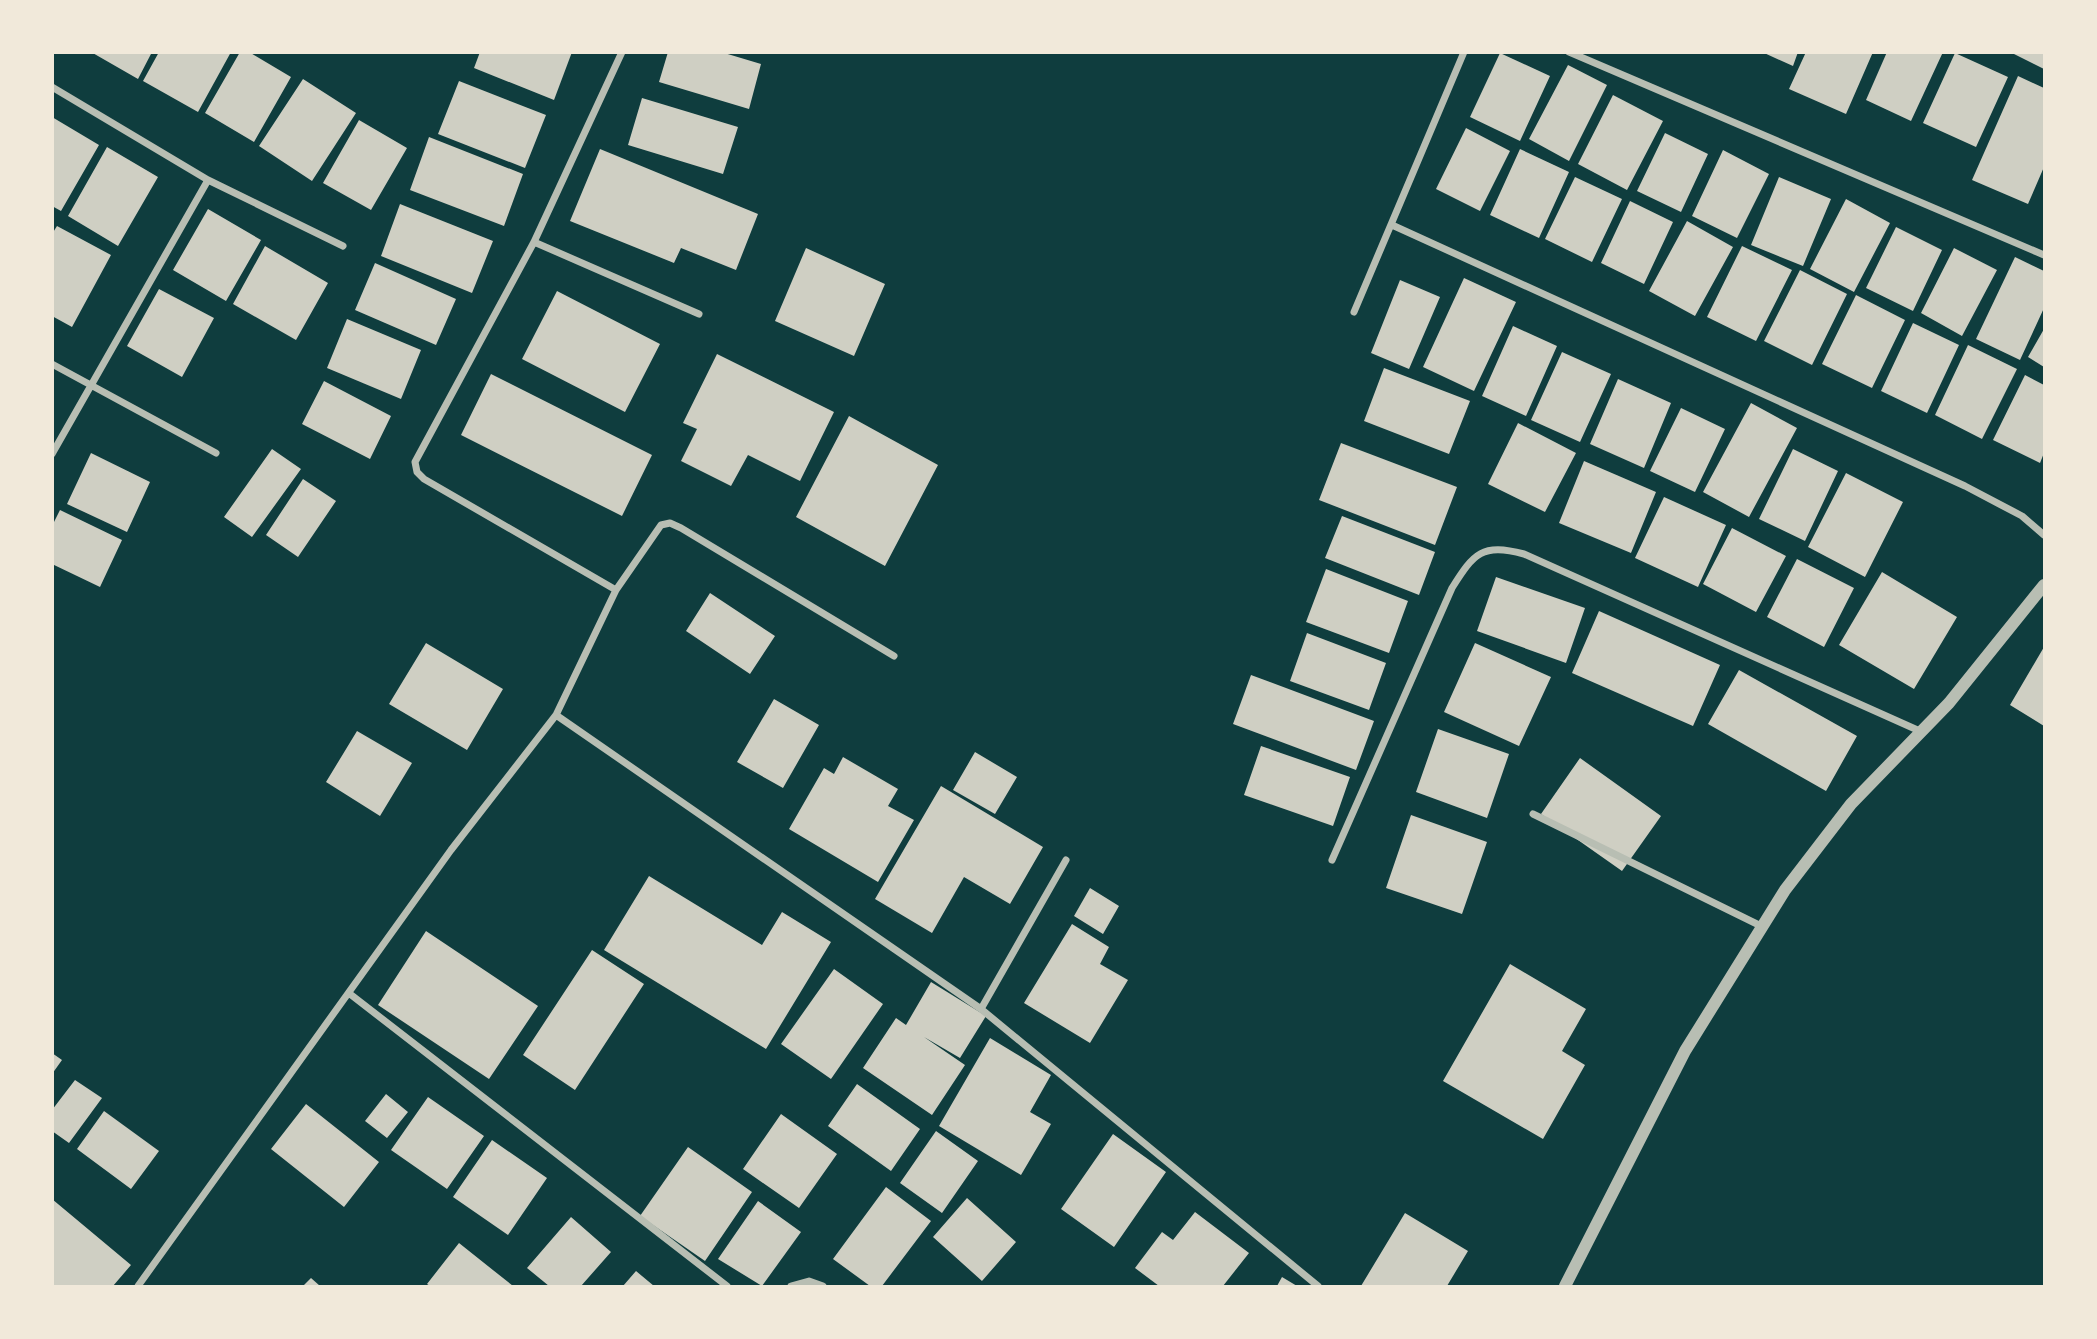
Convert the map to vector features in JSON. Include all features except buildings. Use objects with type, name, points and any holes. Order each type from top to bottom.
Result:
[{"type":"street","points":[[616,590],[417,472],[415,462],[534,242],[622,52]]},
{"type":"street","points":[[1354,312],[1464,52]]},
{"type":"street","points":[[1569,52],[2045,255]]},
{"type":"street","points":[[52,87],[208,180],[342,246]]},
{"type":"street","points":[[52,454],[208,180]]},
{"type":"street","points":[[1392,225],[1965,485],[2022,516],[2045,535]]},
{"type":"street","points":[[534,242],[699,314]]},
{"type":"street","points":[[52,364],[216,453]]},
{"type":"street","points":[[138,1286],[451,850],[556,715],[616,590],[657,530],[670,523],[894,656]]},
{"type":"street","points":[[1332,860],[1452,588],[1467,564],[1488,549],[1501,548],[1524,554],[1923,732]]},
{"type":"street","points":[[1565,1286],[1685,1051],[1761,926],[1819,842],[1851,804],[1923,732],[2045,586]]},
{"type":"street","points":[[556,715],[981,1009],[1318,1286]]},
{"type":"street","points":[[1533,814],[1761,926]]},
{"type":"street","points":[[981,1009],[1066,860]]},
{"type":"street","points":[[350,994],[727,1286]]},
{"type":"street","points":[[791,1286],[809,1281],[823,1286]]}]
